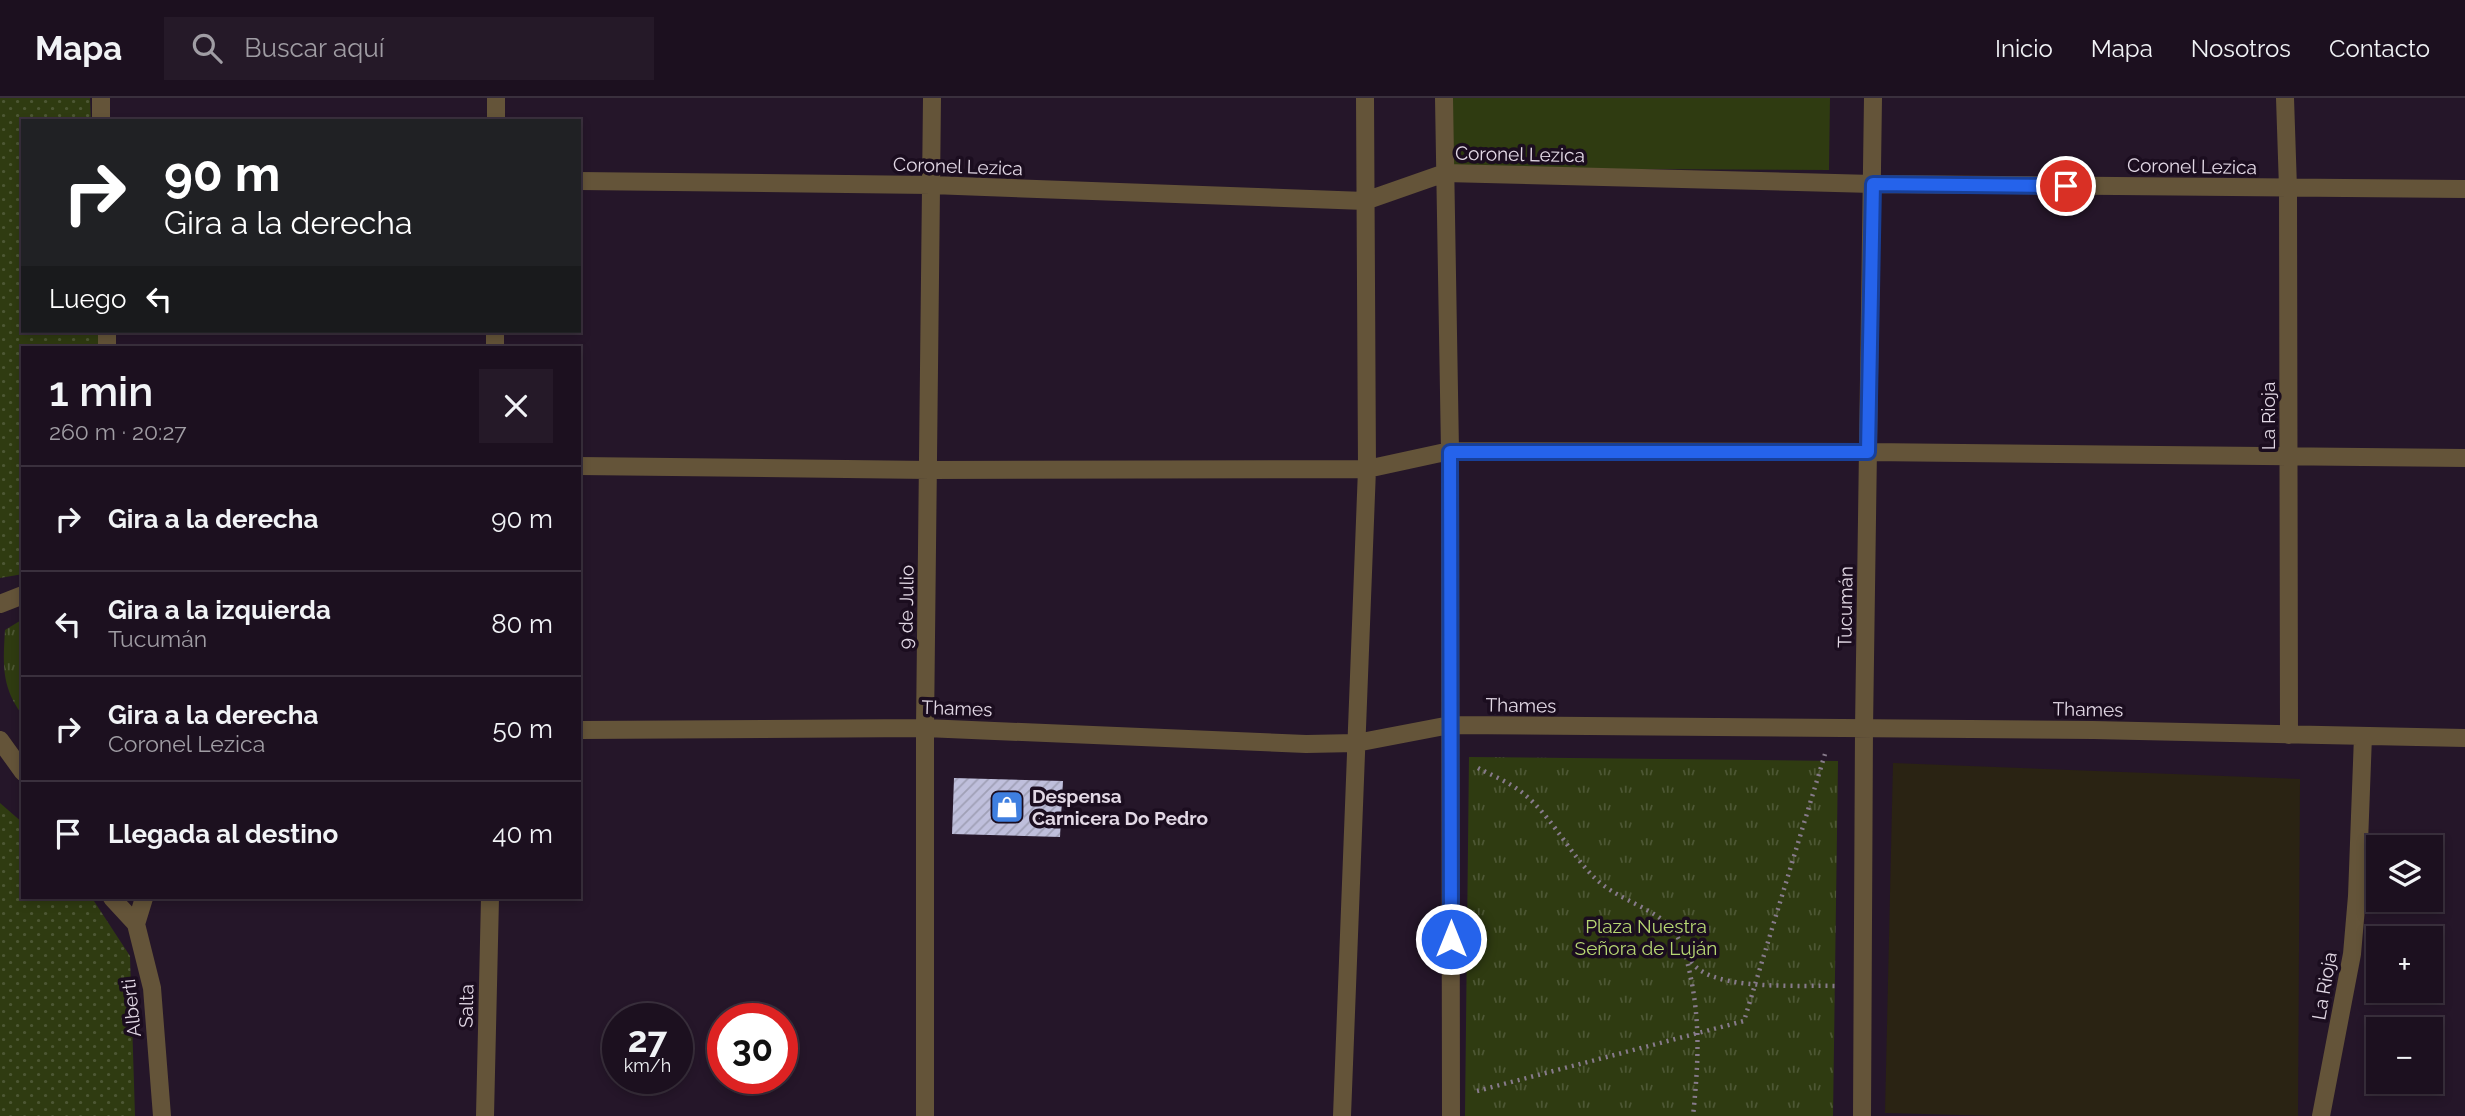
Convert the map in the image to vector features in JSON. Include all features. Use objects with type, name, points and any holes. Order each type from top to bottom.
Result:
[{"type":"street","points":[[101,119],[102,98]]},
{"type":"street","points":[[496,98],[496,119]]},
{"type":"street","name":"9 de Julio","points":[[925,1116],[925,728],[930,470],[932,98]]},
{"type":"street","points":[[1342,1116],[1367,469],[1365,98]]},
{"type":"street","points":[[1444,98],[1450,452],[1451,1107]]},
{"type":"street","name":"Tucumán","points":[[1862,1116],[1864,729],[1873,98]]},
{"type":"street","name":"La Rioja","points":[[2285,98],[2288,188],[2289,735]]},
{"type":"street","name":"Coronel Lezica","points":[[581,181],[931,185],[1365,201],[1445,173],[1873,184],[2465,189]]},
{"type":"street","points":[[581,466],[930,470],[1367,469],[1450,452],[1868,452],[2465,458]]},
{"type":"street","points":[[0,604],[21,596]]},
{"type":"street","name":"Thames","points":[[581,730],[925,728],[1306,744],[1356,743],[1450,725],[2093,730],[2465,738]]},
{"type":"street","name":"La Rioja","points":[[2321,1116],[2351,954],[2357,896],[2362,736]]},
{"type":"street","points":[[0,740],[21,769]]},
{"type":"street","points":[[113,899],[136,924]]},
{"type":"street","points":[[136,924],[144,899]]},
{"type":"street","name":"Salta","points":[[485,1116],[490,899]]},
{"type":"street","name":"Alberti","points":[[136,924],[152,988],[162,1116]]},
{"type":"path","points":[[1451,1107],[1744,1021],[1832,729]]},
{"type":"path","points":[[1450,754],[1523,793],[1543,812],[1598,881],[1625,901],[1656,915],[1673,931],[1685,953],[1699,970],[1717,978],[1755,984],[1863,987]]},
{"type":"path","points":[[1685,953],[1694,987],[1698,1033],[1699,1058],[1693,1116]]},
{"type":"shaded area","points":[[1893,763],[2300,779],[2298,1116],[1996,1116],[1885,1113]]},
{"type":"green space","points":[[0,98],[90,98],[91,119],[21,119],[21,333],[98,333],[98,346],[21,346],[21,574],[0,578]]},
{"type":"green space","points":[[1451,98],[1830,98],[1829,170],[1451,168]]},
{"type":"green space","points":[[21,620],[21,713],[11,695],[5,675],[5,630]]},
{"type":"green space","name":"Plaza Nuestra Señora de Luján","points":[[1469,757],[1838,761],[1833,1116],[1465,1116]]},
{"type":"green space","points":[[0,803],[21,821],[21,899],[93,899],[130,956],[135,1116],[0,1116]]},
{"type":"building","name":"Despensa Carnicera Do Pedro","points":[[954,778],[1063,781],[1060,837],[952,834]]},
{"type":"place","name":"Despensa Carnicera Do Pedro","points":[[1007,807]]},
{"type":"route","points":[[1451,939],[1450,452],[1868,452],[1873,184],[2066,186]]}]
